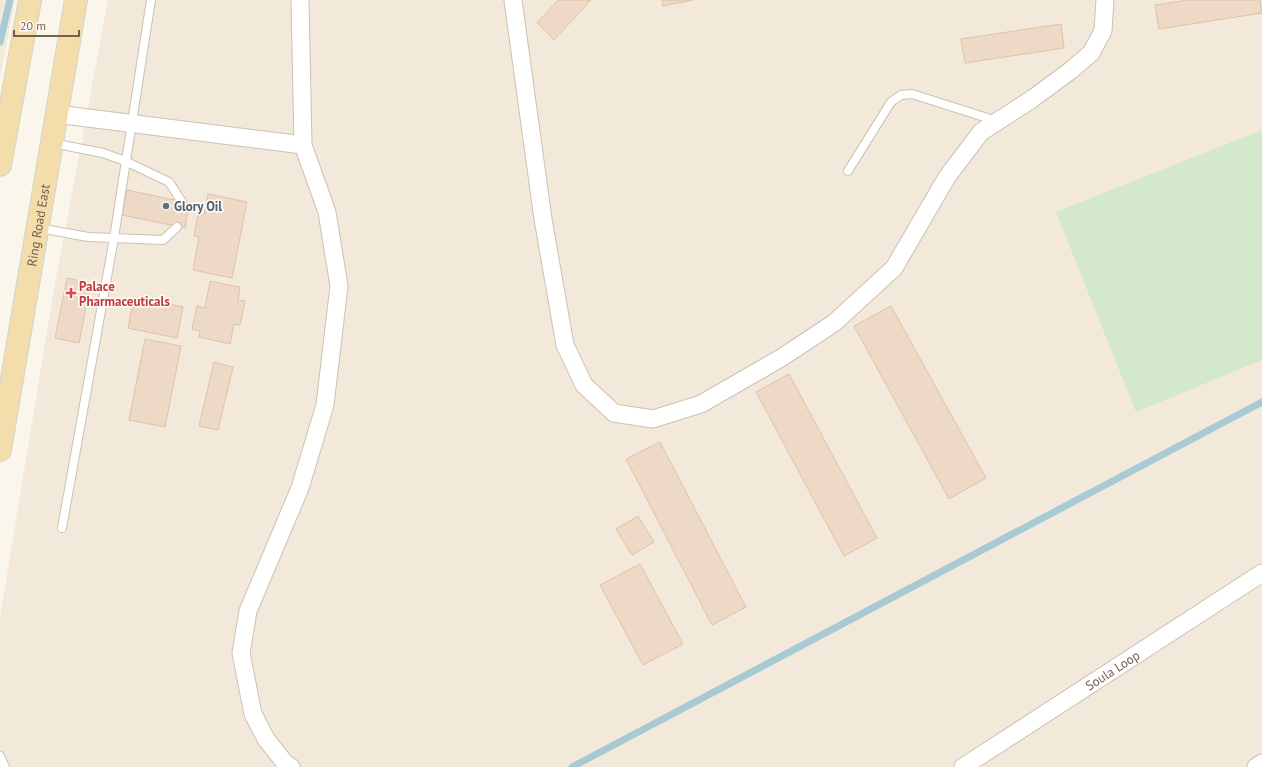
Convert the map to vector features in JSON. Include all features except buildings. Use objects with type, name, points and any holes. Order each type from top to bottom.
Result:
[{"type":"main road","points":[[0,165],[30,0]]},
{"type":"main road","name":"Ring Road East","points":[[0,450],[36,227],[76,0]]},
{"type":"street","points":[[291,767],[284,763],[266,739],[253,714],[241,653],[248,611],[300,488],[325,405],[339,286],[327,212],[303,145],[300,0]]},
{"type":"street","points":[[513,0],[543,219],[565,345],[584,385],[614,413],[653,419],[701,404],[781,358],[834,323],[894,268],[947,177],[981,132],[998,122],[1064,76],[1091,53],[1103,31],[1105,0]]},
{"type":"street","points":[[56,114],[303,145]]},
{"type":"street","name":"Soula Loop","points":[[964,767],[1262,573]]},
{"type":"street","points":[[1256,767],[1262,763]]},
{"type":"lane","points":[[62,528],[114,238],[125,161],[133,124],[151,0]]},
{"type":"lane","points":[[848,171],[891,102],[901,95],[912,94],[998,122]]},
{"type":"lane","points":[[51,143],[103,153],[125,161],[169,182],[182,202]]},
{"type":"lane","points":[[36,227],[88,237],[163,240],[177,227]]},
{"type":"lane","points":[[0,756],[5,767]]},
{"type":"shaded area","points":[[0,0],[15,0],[0,77]]},
{"type":"shaded area","points":[[108,0],[1262,0],[1262,767],[0,767],[0,617],[53,295]]},
{"type":"green space","points":[[1262,130],[1262,360],[1136,412],[1056,212]]},
{"type":"waterway","points":[[0,42],[10,0]]},
{"type":"waterway","points":[[572,767],[1262,402]]},
{"type":"place","name":"Glory Oil","points":[[166,206]]},
{"type":"place","name":"Palace Pharmaceuticals","points":[[71,293]]}]
